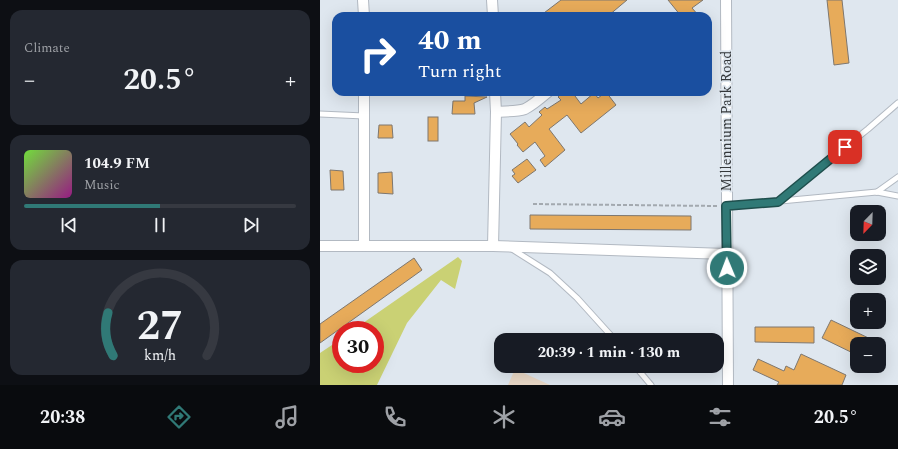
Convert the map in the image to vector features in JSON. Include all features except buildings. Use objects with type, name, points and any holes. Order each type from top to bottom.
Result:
[{"type":"street","points":[[363,0],[364,12]]},
{"type":"street","points":[[492,0],[492,12]]},
{"type":"street","name":"Millennium Park Road","points":[[726,0],[726,254],[728,385]]},
{"type":"street","points":[[364,96],[364,246]]},
{"type":"street","points":[[493,246],[495,96]]},
{"type":"street","points":[[496,112],[524,109],[543,96]]},
{"type":"street","points":[[320,246],[507,246],[726,254]]},
{"type":"lane","points":[[778,202],[868,129],[898,102]]},
{"type":"lane","points":[[320,114],[364,116]]},
{"type":"lane","points":[[877,192],[898,177]]},
{"type":"lane","points":[[726,206],[877,192],[898,196]]},
{"type":"lane","points":[[507,246],[550,273],[577,298],[609,333]]},
{"type":"lane","points":[[642,373],[651,385]]},
{"type":"path","points":[[533,204],[726,206]]},
{"type":"shaded area","points":[[513,373],[524,373],[550,385],[508,385]]},
{"type":"green space","points":[[458,257],[462,261],[455,289],[441,280],[407,323],[384,371],[384,321],[366,321]]},
{"type":"green space","points":[[332,345],[332,373],[383,373],[377,385],[320,385],[320,353]]},
{"type":"route","points":[[727,268],[726,206],[778,202],[845,147]]}]
